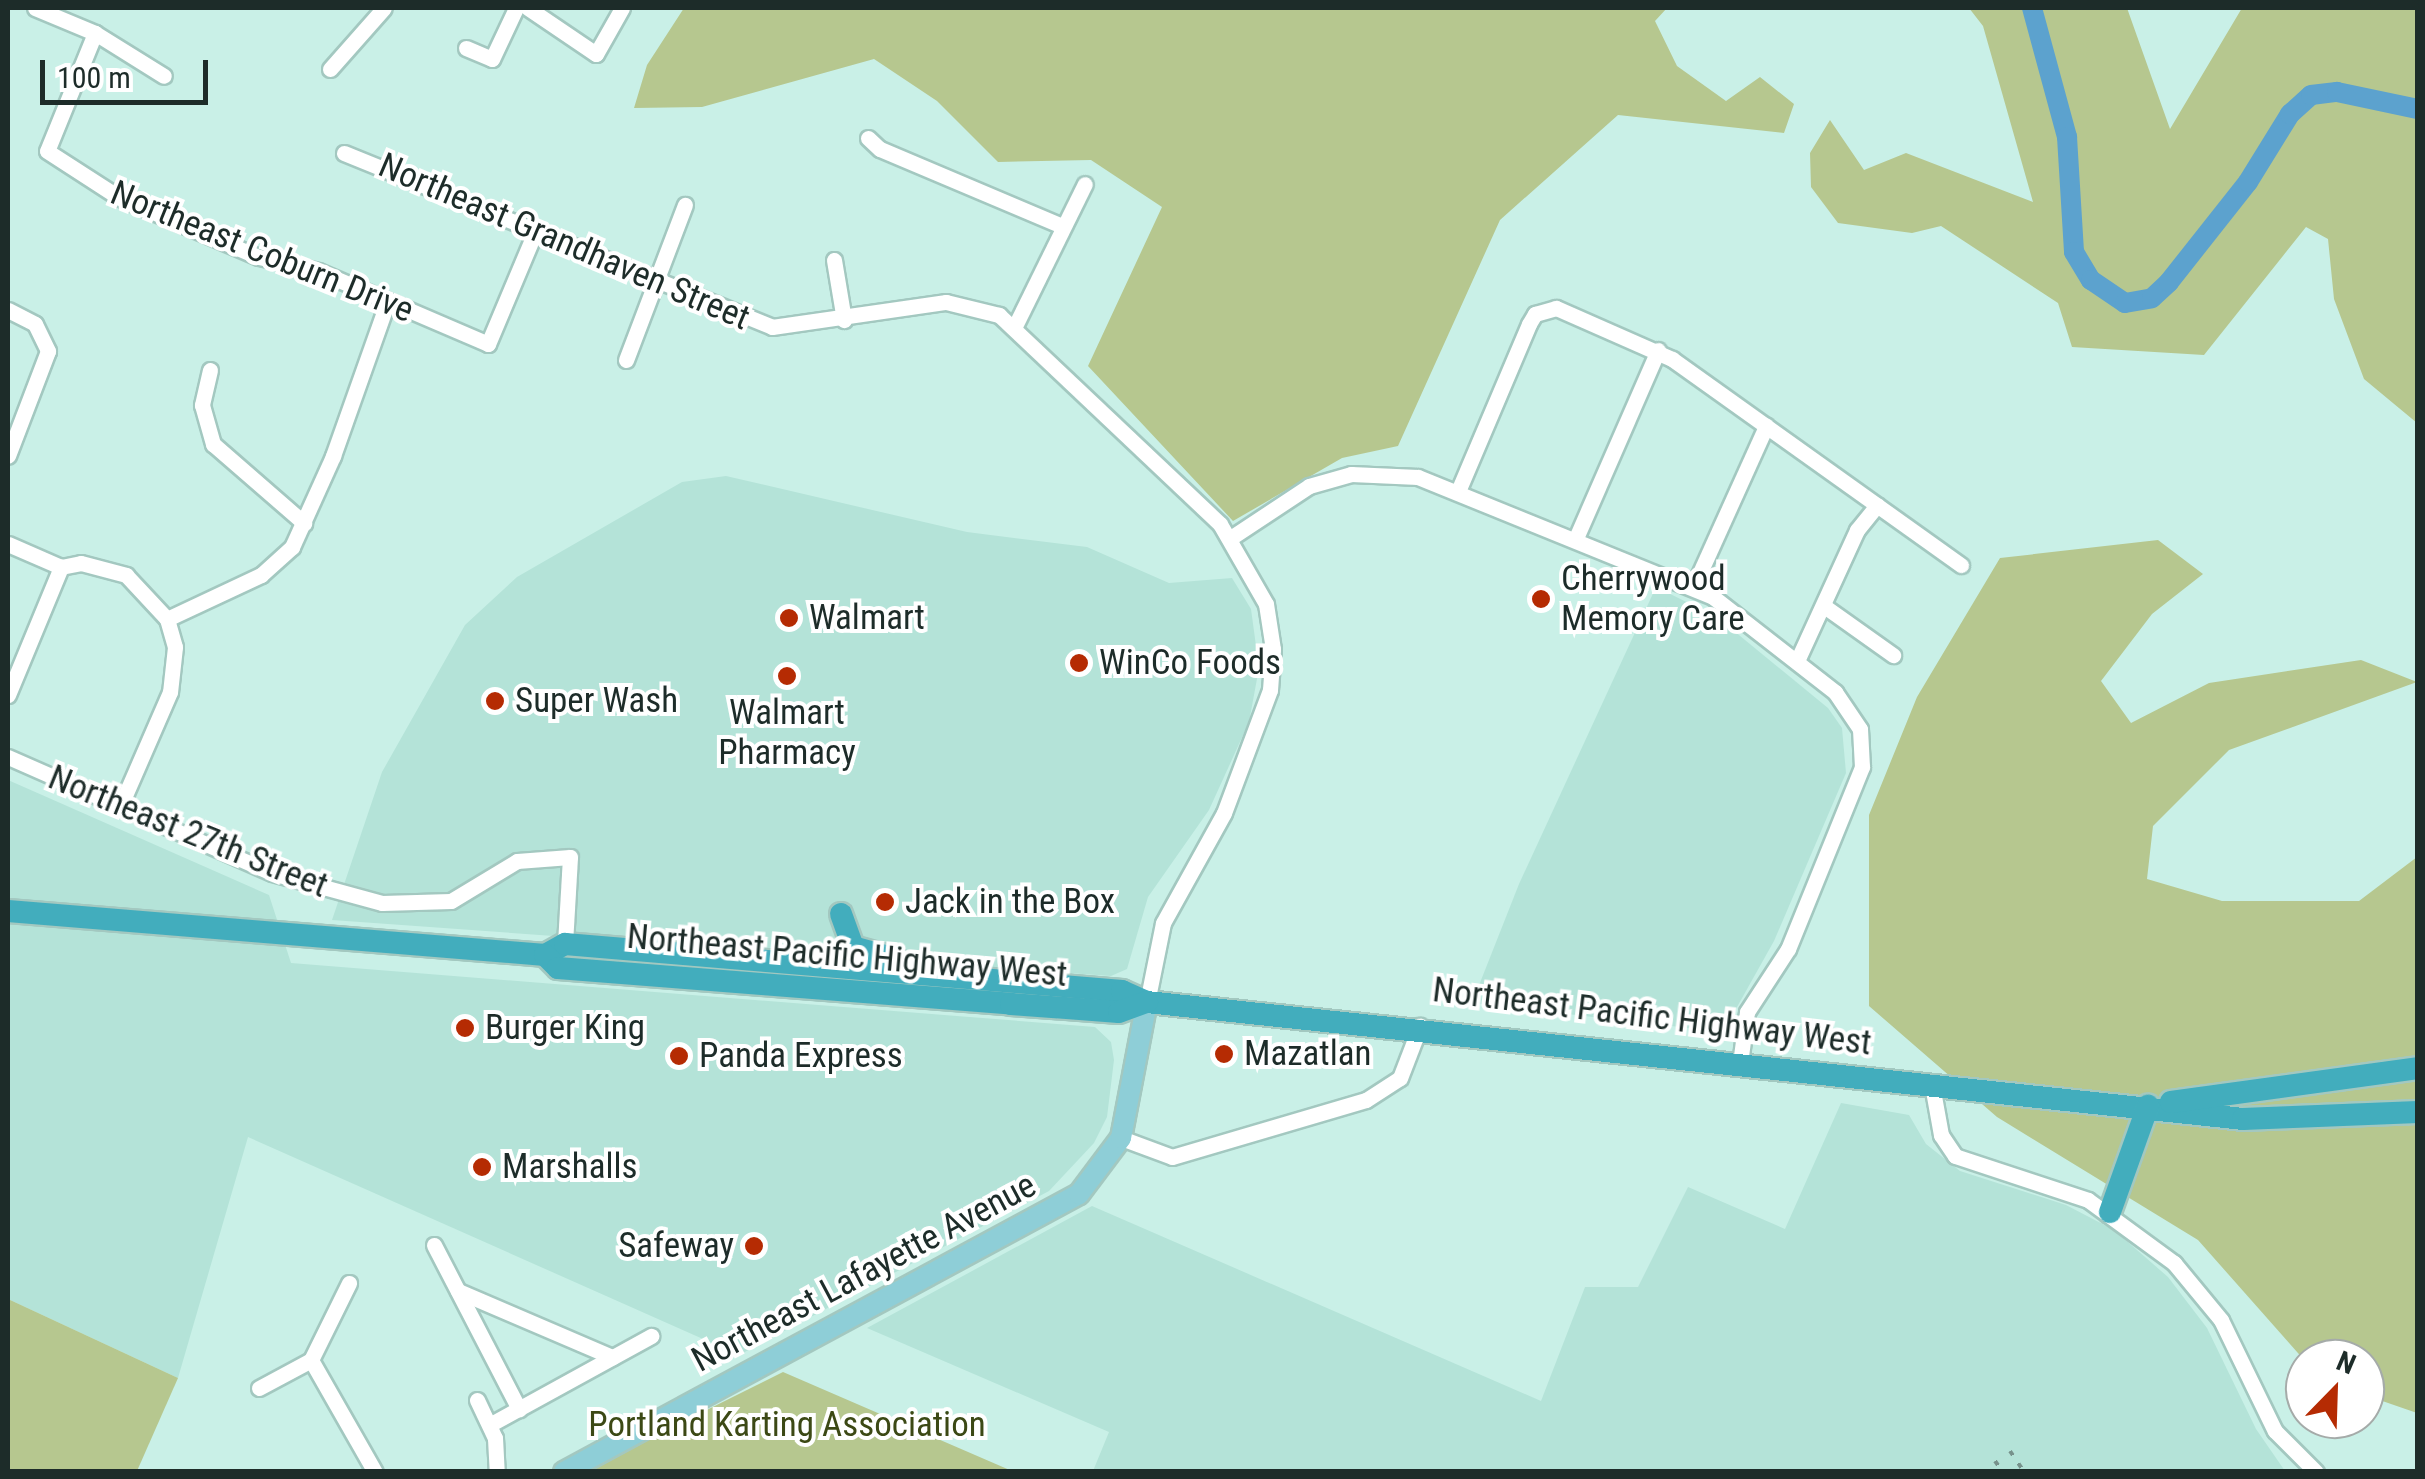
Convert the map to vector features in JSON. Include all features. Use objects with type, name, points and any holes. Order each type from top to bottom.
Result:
[{"type":"highway","name":"Northeast Pacific Highway West","points":[[8,912],[816,964],[1122,991],[1147,1002],[1420,1026],[2148,1106]]},
{"type":"highway","points":[[841,914],[844,935],[860,954],[946,964],[996,981]]},
{"type":"highway","name":"Northeast Pacific Highway West","points":[[555,949],[558,968],[1119,1012],[1147,1002]]},
{"type":"highway","points":[[724,981],[753,971],[798,976],[816,964]]},
{"type":"highway","points":[[823,989],[846,979],[944,986],[968,979]]},
{"type":"highway","points":[[2148,1106],[2418,1068]]},
{"type":"highway","points":[[2148,1106],[2243,1118],[2415,1112]]},
{"type":"highway","points":[[2110,1212],[2148,1106]]},
{"type":"main road","name":"Northeast Lafayette Avenue","points":[[564,1472],[1060,1206],[1098,1177],[1121,1138],[1147,1002]]},
{"type":"street","points":[[35,8],[95,33],[164,76]]},
{"type":"street","points":[[330,70],[384,8]]},
{"type":"street","points":[[466,48],[492,59],[516,8]]},
{"type":"street","points":[[528,8],[596,54],[622,8]]},
{"type":"street","name":"Northeast Coburn Drive","points":[[95,33],[47,151],[118,197],[388,301],[488,344],[536,230]]},
{"type":"street","points":[[868,138],[1062,226]]},
{"type":"street","name":"Northeast Grandhaven Street","points":[[344,153],[772,328],[946,302],[972,306],[1015,326],[1232,538],[1258,582],[1274,649],[1264,716],[1224,813],[1163,923],[1147,1002]]},
{"type":"street","points":[[1015,326],[1085,184]]},
{"type":"street","points":[[626,360],[686,204]]},
{"type":"street","points":[[834,260],[844,320]]},
{"type":"street","points":[[166,619],[262,575],[292,546],[388,301]]},
{"type":"street","points":[[8,310],[35,324],[48,351],[8,456]]},
{"type":"street","points":[[1459,490],[1529,324],[1544,310],[1587,318],[1658,350],[1961,566]]},
{"type":"street","points":[[1576,538],[1658,350]]},
{"type":"street","points":[[210,370],[202,405],[213,444],[304,523]]},
{"type":"street","points":[[1693,588],[1766,426]]},
{"type":"street","points":[[1232,538],[1308,486],[1351,474],[1390,473],[1459,490],[1693,588],[1731,608],[1852,710],[1860,729],[1862,767],[1788,948],[1747,1012],[1740,1063]]},
{"type":"street","points":[[1797,661],[1856,530],[1877,505]]},
{"type":"street","points":[[8,544],[61,568],[81,563],[126,575],[166,619],[174,647],[170,692],[120,807]]},
{"type":"street","points":[[8,695],[61,568]]},
{"type":"street","points":[[1824,606],[1893,655]]},
{"type":"street","name":"Northeast 27th Street","points":[[8,757],[301,884],[408,906],[451,902],[517,860],[570,857],[555,949]]},
{"type":"street","points":[[1121,1138],[1172,1157],[1366,1100],[1400,1078],[1420,1026]]},
{"type":"street","points":[[1932,1085],[1941,1135],[1954,1156],[2069,1191],[2110,1212],[2194,1284],[2238,1350],[2275,1432],[2316,1472]]},
{"type":"street","points":[[434,1246],[519,1409]]},
{"type":"street","points":[[259,1388],[312,1360],[349,1283]]},
{"type":"street","points":[[458,1292],[612,1357]]},
{"type":"street","points":[[490,1424],[651,1336]]},
{"type":"street","points":[[312,1360],[375,1472]]},
{"type":"street","points":[[477,1400],[490,1424],[497,1472]]},
{"type":"shaded area","points":[[726,476],[967,532],[1087,547],[1169,583],[1232,578],[1251,609],[1259,668],[1249,722],[1209,810],[1148,897],[1127,969],[1111,976],[332,920],[382,772],[465,625],[517,577],[682,482]]},
{"type":"shaded area","points":[[1656,587],[1717,617],[1828,708],[1842,728],[1846,773],[1774,941],[1723,1032],[1472,1003],[1519,884]]},
{"type":"shaded area","points":[[8,780],[269,895],[291,963],[1095,1027],[1111,1042],[1114,1060],[1107,1117],[1094,1143],[1049,1191],[739,1355],[248,1137],[178,1378],[8,1299]]},
{"type":"shaded area","points":[[1841,1103],[1909,1115],[1926,1144],[1960,1171],[2066,1205],[2114,1230],[2168,1277],[2207,1328],[2256,1429],[2285,1471],[1093,1471],[1109,1432],[867,1328],[1092,1206],[1541,1401],[1585,1287],[1638,1287],[1688,1187],[1785,1229]]},
{"type":"green space","points":[[684,8],[1667,8],[1655,21],[1677,66],[1726,101],[1760,77],[1794,104],[1784,133],[1618,115],[1500,220],[1398,446],[1342,458],[1233,521],[1088,366],[1162,207],[1091,160],[998,162],[937,101],[874,59],[702,107],[634,108],[647,65]]},
{"type":"green space","points":[[1969,8],[2127,8],[2170,129],[2242,8],[2417,8],[2417,423],[2364,379],[2334,299],[2328,239],[2306,227],[2204,355],[2072,347],[2058,303],[1941,226],[1912,233],[1838,223],[1811,187],[1810,153],[1830,120],[1864,170],[1906,153],[2033,202],[1983,26]]},
{"type":"green space","points":[[2158,540],[2203,574],[2152,614],[2101,681],[2131,723],[2209,683],[2361,660],[2417,682],[2229,750],[2153,826],[2147,879],[2222,901],[2359,901],[2417,857],[2417,1413],[2385,1402],[2385,1339],[2286,1339],[2198,1240],[1997,1117],[1869,1006],[1869,815],[1917,697],[2000,558]]},
{"type":"green space","points":[[8,1299],[178,1378],[137,1471],[8,1471]]},
{"type":"green space","name":"Portland Karting Association","points":[[783,1372],[1012,1471],[582,1472]]},
{"type":"waterway","points":[[2032,8],[2067,137],[2074,252],[2091,280],[2125,303],[2152,298],[2169,282],[2248,182],[2290,114],[2311,95],[2337,92],[2418,109]]},
{"type":"railway","points":[[2010,1451],[2024,1472]]},
{"type":"railway","points":[[1995,1461],[2003,1472]]},
{"type":"place","name":"Cherrywood Memory Care","points":[[1541,599]]},
{"type":"place","name":"Walmart","points":[[789,618]]},
{"type":"place","name":"WinCo Foods","points":[[1079,663]]},
{"type":"place","name":"Walmart Pharmacy","points":[[787,676]]},
{"type":"place","name":"Super Wash","points":[[495,701]]},
{"type":"place","name":"Jack in the Box","points":[[885,902]]},
{"type":"place","name":"Burger King","points":[[465,1028]]},
{"type":"place","name":"Mazatlan","points":[[1224,1054]]},
{"type":"place","name":"Panda Express","points":[[679,1056]]},
{"type":"place","name":"Marshalls","points":[[482,1167]]},
{"type":"place","name":"Safeway","points":[[754,1246]]}]
